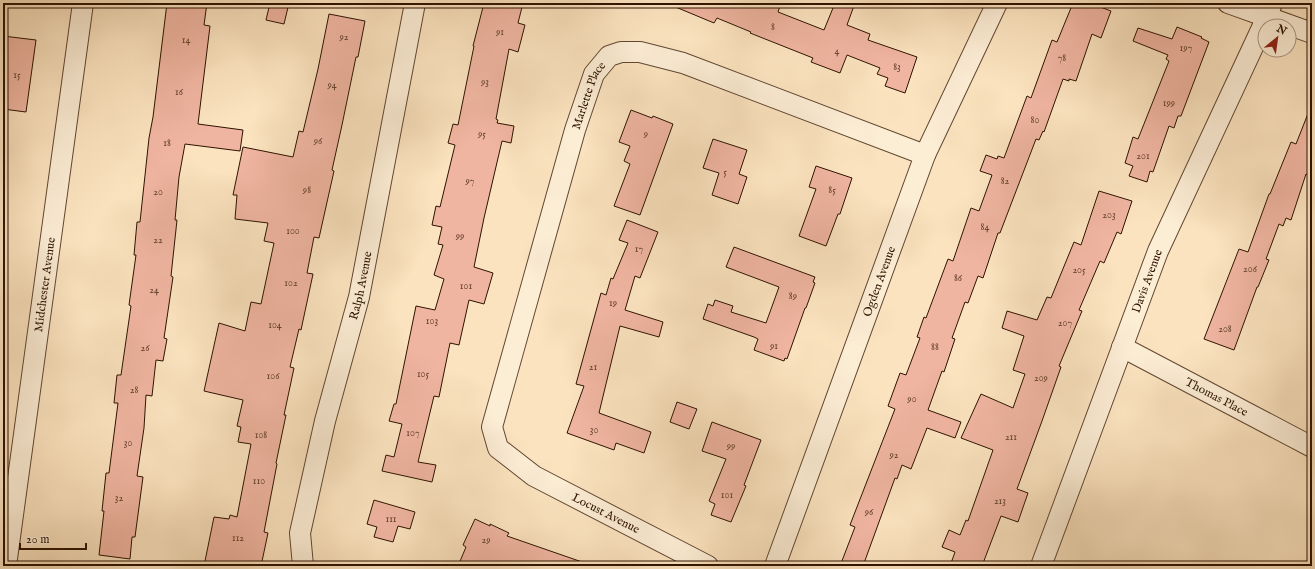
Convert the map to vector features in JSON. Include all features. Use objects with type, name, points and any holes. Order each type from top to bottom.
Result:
[{"type":"street","name":"Midchester Avenue","points":[[6,566],[83,3]]},
{"type":"street","name":"Ralph Avenue","points":[[303,566],[300,533],[325,421],[359,297],[415,3]]},
{"type":"street","name":"Ogden Avenue","points":[[775,566],[925,156],[998,3]]},
{"type":"street","points":[[1228,3],[1269,10],[1312,34]]},
{"type":"street","name":"Davis Avenue","points":[[1040,566],[1158,251],[1269,10]]},
{"type":"street","name":"Marlette Place","points":[[508,455],[498,448],[492,427],[575,130],[594,74],[609,56],[621,52],[640,52],[683,63],[925,156]]},
{"type":"street","name":"Thomas Place","points":[[1122,347],[1312,447]]},
{"type":"street","name":"Locust Avenue","points":[[508,455],[534,476],[708,566]]},
{"type":"building","points":[[167,3],[207,3],[204,25],[210,26],[198,124],[243,130],[240,151],[185,144],[179,177],[175,220],[177,220],[171,276],[173,277],[164,338],[167,339],[163,361],[156,360],[152,396],[146,395],[144,428],[137,476],[143,477],[135,537],[132,537],[130,559],[99,555],[104,511],[102,511],[106,473],[109,473],[118,403],[114,403],[117,375],[121,375],[131,306],[129,305],[136,255],[134,255],[137,222],[140,222],[149,138]]},
{"type":"building","points":[[270,3],[289,3],[284,24],[266,20]]},
{"type":"building","points":[[484,3],[523,3],[518,23],[525,25],[518,52],[509,49],[496,119],[498,120],[497,123],[514,126],[511,143],[502,141],[474,267],[493,273],[484,304],[469,300],[459,345],[450,343],[439,397],[434,396],[418,462],[436,465],[432,482],[382,471],[386,455],[394,457],[402,424],[389,421],[394,404],[396,404],[416,306],[435,310],[444,279],[434,275],[443,245],[438,244],[442,227],[432,225],[436,206],[440,207],[455,145],[448,143],[453,124],[458,125],[473,46]]},
{"type":"building","points":[[666,3],[781,3],[778,12],[824,30],[835,3],[855,3],[847,25],[870,34],[868,40],[917,57],[905,93],[885,86],[888,78],[877,74],[880,68],[847,55],[840,73],[811,62],[813,58],[717,18],[714,23]]},
{"type":"building","points":[[1073,3],[1090,3],[1111,11],[1101,38],[1092,34],[1076,81],[1063,79],[1044,132],[1043,131],[1039,140],[1036,139],[1000,233],[998,233],[983,278],[978,276],[968,303],[965,302],[952,338],[955,339],[944,372],[942,371],[928,410],[961,422],[955,438],[927,428],[911,469],[902,465],[897,479],[895,478],[863,566],[840,566],[855,527],[850,525],[895,409],[888,406],[900,373],[906,375],[920,338],[917,337],[924,317],[926,318],[948,259],[953,261],[971,208],[979,211],[992,175],[980,171],[986,155],[997,159],[998,156],[1004,158],[1027,96],[1031,98],[1052,40],[1057,42]]},
{"type":"building","points":[[329,14],[365,21],[332,170],[334,171],[319,238],[314,237],[307,273],[313,274],[301,330],[299,329],[290,367],[294,368],[284,415],[286,415],[264,532],[268,533],[261,566],[204,566],[214,517],[229,519],[230,515],[237,517],[251,444],[238,442],[241,427],[237,426],[243,400],[204,391],[219,323],[245,331],[251,302],[261,304],[274,243],[264,241],[268,223],[235,219],[237,195],[233,195],[243,147],[293,157],[299,131],[303,132]]},
{"type":"building","points":[[1177,27],[1202,37],[1201,38],[1209,42],[1181,116],[1178,116],[1174,128],[1169,126],[1153,172],[1150,171],[1147,182],[1129,176],[1133,166],[1125,163],[1133,137],[1138,139],[1169,61],[1166,59],[1168,55],[1133,41],[1138,28],[1172,39]]},
{"type":"building","points":[[3,36],[36,40],[26,112],[3,109]]},
{"type":"building","points":[[1311,106],[1312,177],[1306,174],[1291,220],[1286,218],[1283,226],[1279,224],[1266,259],[1269,260],[1257,287],[1234,350],[1204,339],[1239,249],[1248,252],[1269,194],[1291,142],[1296,144]]},
{"type":"building","points":[[631,110],[652,118],[653,116],[673,124],[640,215],[614,206],[630,164],[624,161],[630,146],[619,142]]},
{"type":"building","points":[[713,139],[747,150],[739,174],[747,177],[738,204],[712,195],[719,173],[703,168]]},
{"type":"building","points":[[816,166],[852,178],[840,214],[838,214],[826,246],[799,236],[816,189],[809,187]]},
{"type":"building","points":[[1099,191],[1132,201],[1121,234],[1117,232],[1104,263],[1100,261],[1079,310],[1082,311],[1059,366],[1061,367],[1017,489],[1028,493],[1018,522],[1001,516],[982,566],[950,566],[955,552],[942,547],[949,530],[960,535],[966,520],[968,521],[993,450],[961,438],[981,394],[1013,408],[1025,374],[1013,370],[1024,336],[1002,328],[1007,311],[1037,320],[1047,297],[1051,298],[1074,242],[1081,245]]},
{"type":"building","points":[[627,220],[658,232],[640,278],[635,276],[625,310],[663,322],[659,337],[620,326],[599,413],[651,432],[644,453],[616,443],[614,450],[567,433],[584,386],[576,384],[601,293],[606,295],[611,278],[613,279],[628,243],[619,240]]},
{"type":"building","points":[[734,247],[815,277],[813,282],[815,283],[806,308],[787,359],[785,358],[784,361],[754,350],[758,339],[703,319],[708,304],[713,306],[715,300],[733,306],[731,312],[766,323],[779,287],[726,267]]},
{"type":"building","points":[[677,402],[697,409],[689,429],[670,422]]},
{"type":"building","points":[[712,422],[761,440],[744,485],[746,486],[731,522],[711,515],[715,504],[709,501],[726,459],[702,451]]},
{"type":"building","points":[[374,500],[415,512],[410,529],[398,526],[393,542],[374,537],[377,527],[367,524]]},
{"type":"building","points":[[475,519],[509,533],[507,536],[585,563],[585,566],[458,566],[466,547],[463,545]]}]
